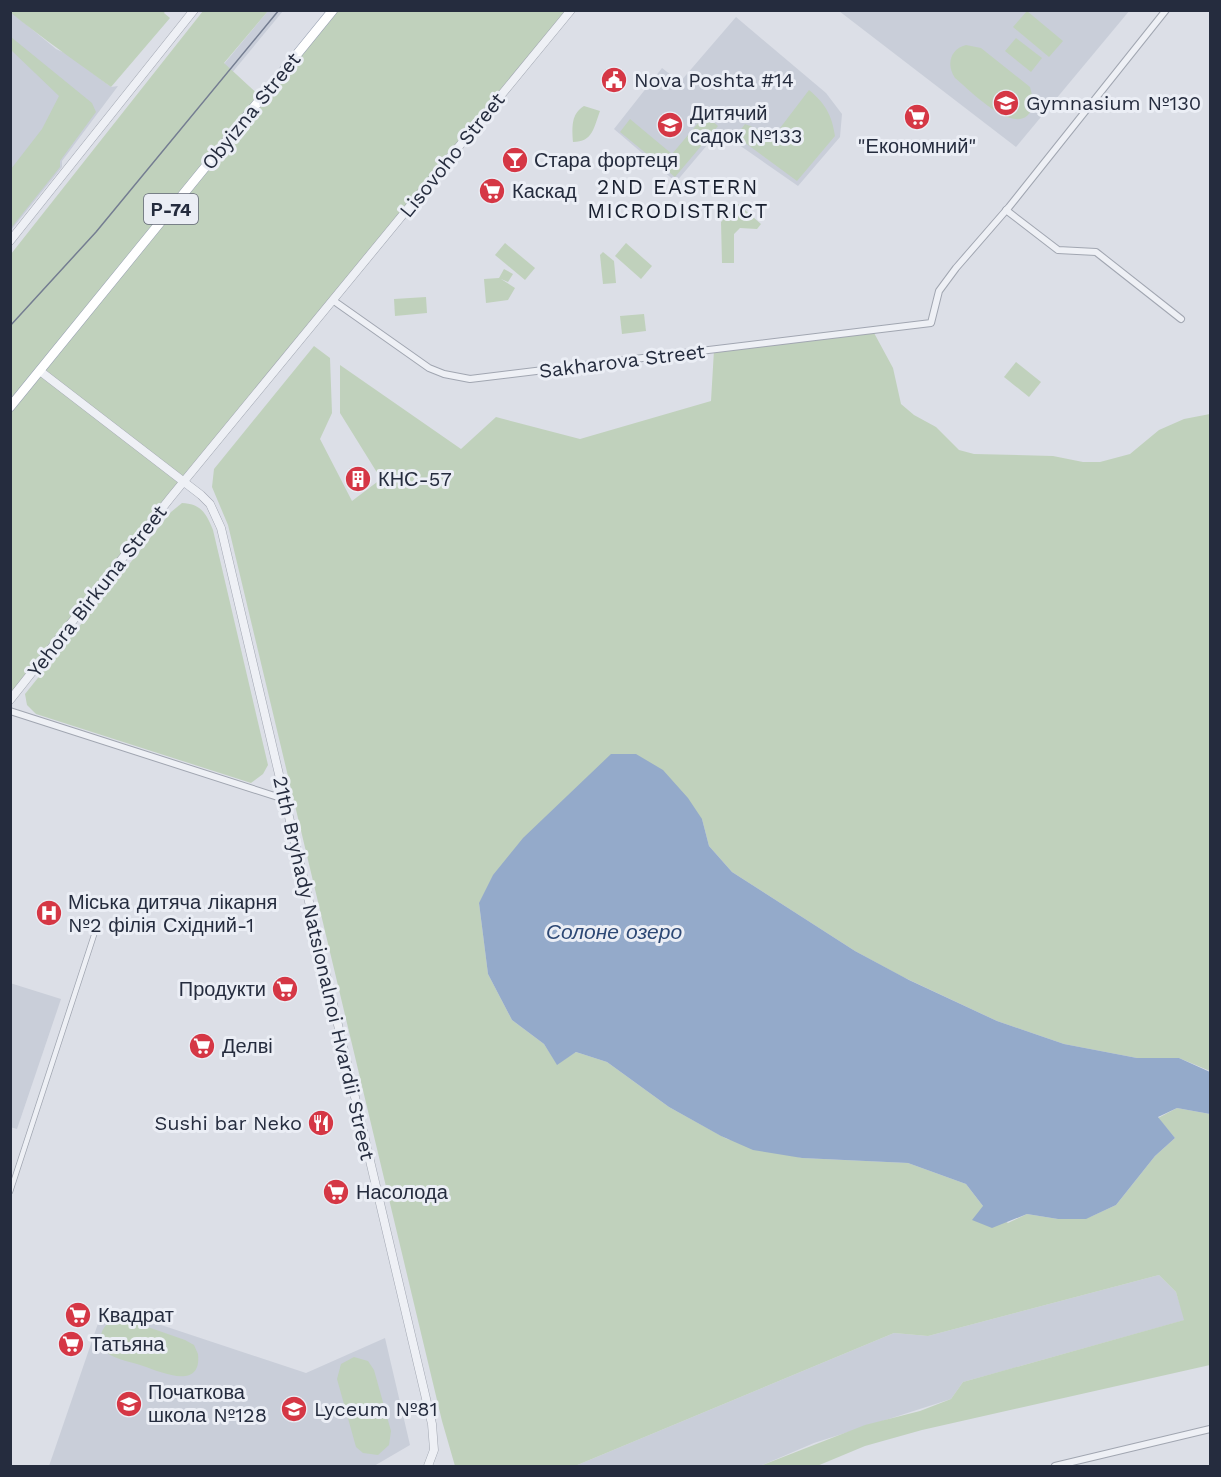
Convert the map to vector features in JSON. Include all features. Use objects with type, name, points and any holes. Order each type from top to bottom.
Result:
[{"type":"main road","name":"Obyizna Street","points":[[10,407],[333,10]]},
{"type":"street","points":[[10,241],[194,10]]},
{"type":"street","name":"Lisovoho Street","points":[[184,482],[571,10]]},
{"type":"street","points":[[1166,10],[1006,210],[1058,250],[1096,252],[1181,319]]},
{"type":"street","name":"Sakharova Street","points":[[334,301],[429,368],[444,374],[470,378],[931,323],[939,291],[1006,210]]},
{"type":"street","name":"21th Bryhady Natsionalnoi Hvardii Street","points":[[40,371],[210,504],[221,528],[432,1424],[434,1450],[428,1467]]},
{"type":"street","name":"Yehora Birkuna Street","points":[[10,700],[184,482]]},
{"type":"street","points":[[10,711],[284,799]]},
{"type":"street","points":[[10,1192],[95,932]]},
{"type":"street","points":[[1058,1466],[1210,1429]]},
{"type":"shaded area","name":"Gymnasium №130","points":[[1130,10],[1016,147],[839,11]]},
{"type":"shaded area","points":[[268,11],[283,11],[68,271],[224,64]]},
{"type":"shaded area","points":[[11,12],[56,49],[67,54],[111,87],[118,86],[62,161],[62,167],[11,230]]},
{"type":"shaded area","points":[[736,17],[826,93],[842,114],[840,137],[798,186],[719,131],[676,182],[614,129],[662,68],[680,82]]},
{"type":"shaded area","points":[[10,983],[61,999],[17,1129],[10,1127]]},
{"type":"shaded area","points":[[1159,1275],[1176,1292],[1185,1320],[963,1382],[951,1399],[814,1443],[760,1466],[575,1466],[894,1333],[928,1336]]},
{"type":"shaded area","points":[[104,1306],[306,1373],[385,1338],[410,1445],[374,1466],[49,1466]]},
{"type":"green space","points":[[166,10],[164,13],[170,18],[111,87],[10,12]]},
{"type":"green space","points":[[203,11],[268,11],[224,63],[261,97],[333,11],[571,11],[11,700],[11,254]]},
{"type":"green space","points":[[1027,11],[1063,41],[1049,57],[1013,27]]},
{"type":"green space","points":[[11,37],[92,103],[96,112],[60,161],[60,167],[11,228],[11,169],[42,129],[59,96],[11,50]]},
{"type":"green space","points":[[1016,38],[1042,58],[1031,72],[1005,51]]},
{"type":"green space","points":[[966,45],[981,48],[1030,87],[1034,103],[1028,115],[1019,119],[996,112],[955,78],[950,63],[951,58],[956,50]]},
{"type":"green space","points":[[809,90],[820,100],[827,111],[835,136],[797,181],[736,136],[745,124],[774,136]]},
{"type":"green space","points":[[584,106],[600,111],[589,136],[573,142],[575,117]]},
{"type":"green space","points":[[705,115],[718,126],[675,177],[620,132],[630,119],[672,154]]},
{"type":"green space","points":[[738,204],[761,224],[757,229],[740,228],[734,234],[734,263],[722,263],[721,222]]},
{"type":"green space","points":[[505,243],[535,268],[525,280],[495,255]]},
{"type":"green space","points":[[626,243],[652,266],[641,279],[615,256]]},
{"type":"green space","points":[[603,252],[614,261],[616,283],[603,284],[600,255]]},
{"type":"green space","points":[[504,269],[513,274],[508,282],[501,279],[515,288],[508,300],[486,303],[484,279],[499,278]]},
{"type":"green space","points":[[426,297],[427,313],[395,316],[394,299]]},
{"type":"green space","points":[[644,314],[646,331],[622,334],[620,316]]},
{"type":"green space","points":[[873,331],[893,368],[901,404],[914,415],[936,427],[959,450],[974,454],[1053,456],[1083,462],[1100,462],[1130,454],[1159,430],[1184,419],[1210,414],[1210,1071],[1179,1058],[1137,1058],[1064,1044],[997,1021],[903,977],[855,951],[732,872],[709,846],[702,819],[479,903],[488,974],[512,1020],[544,1044],[557,1064],[576,1052],[607,1062],[669,1107],[727,1139],[802,1158],[908,1163],[966,1184],[983,1206],[1008,1223],[1027,1214],[1058,1219],[1090,1217],[1116,1205],[1155,1156],[1175,1138],[1158,1118],[1177,1108],[1210,1114],[1210,1365],[922,1430],[865,1446],[817,1466],[760,1466],[865,1425],[920,1411],[951,1399],[963,1382],[1184,1320],[1176,1292],[1159,1275],[928,1336],[894,1333],[575,1466],[455,1466],[442,1421],[228,525],[212,487],[214,469],[314,346],[330,358],[332,413],[320,439],[352,501],[381,479],[340,413],[340,365],[461,449],[496,417],[580,439],[711,401],[714,350]]},
{"type":"green space","points":[[1016,362],[1041,382],[1029,397],[1004,377]]},
{"type":"green space","points":[[182,503],[194,505],[202,510],[213,530],[268,765],[263,774],[251,783],[36,714],[27,705],[25,694],[171,512]]},
{"type":"green space","points":[[125,1319],[194,1345],[198,1354],[198,1365],[194,1372],[187,1376],[169,1375],[107,1353],[101,1341],[103,1329],[112,1321]]},
{"type":"green space","points":[[354,1357],[368,1361],[374,1370],[391,1431],[389,1445],[378,1455],[363,1453],[356,1447],[337,1379],[341,1364]]},
{"type":"water","name":"Солоне озеро","points":[[611,754],[636,754],[663,770],[688,798],[702,819],[709,846],[732,872],[855,951],[909,980],[997,1021],[1064,1044],[1137,1058],[1179,1058],[1210,1072],[1210,1114],[1177,1108],[1158,1117],[1175,1138],[1155,1156],[1116,1205],[1086,1219],[1058,1219],[1027,1214],[992,1228],[972,1220],[983,1206],[966,1184],[908,1163],[802,1158],[753,1150],[721,1136],[669,1107],[607,1062],[576,1052],[557,1065],[544,1044],[512,1020],[488,974],[479,903],[493,875],[523,838]]},
{"type":"tram line","points":[[10,326],[96,232],[279,10]]},
{"type":"place","name":"Nova Poshta #14","points":[[614,80]]},
{"type":"place","name":"Gymnasium №130","points":[[1006,103]]},
{"type":"place","name":"\"Економний\"","points":[[917,117]]},
{"type":"place","name":"Дитячий садок №133","points":[[670,125]]},
{"type":"place","name":"Стара фортеця","points":[[515,160]]},
{"type":"place","name":"Каскад","points":[[492,191]]},
{"type":"place","name":"КНС-57","points":[[358,479]]},
{"type":"place","name":"Міська дитяча лікарня №2 філія Східний-1","points":[[49,913]]},
{"type":"place","name":"Продукти","points":[[285,989]]},
{"type":"place","name":"Делві","points":[[202,1046]]},
{"type":"place","name":"Sushi bar Neko","points":[[321,1123]]},
{"type":"place","name":"Насолода","points":[[336,1192]]},
{"type":"place","name":"Квадрат","points":[[78,1315]]},
{"type":"place","name":"Татьяна","points":[[71,1344]]},
{"type":"place","name":"Початкова школа №128","points":[[129,1404]]},
{"type":"place","name":"Lyceum №81","points":[[294,1409]]},
{"type":"district","name":"2ND EASTERN MICRODISTRICT","points":[[678,198]]}]
